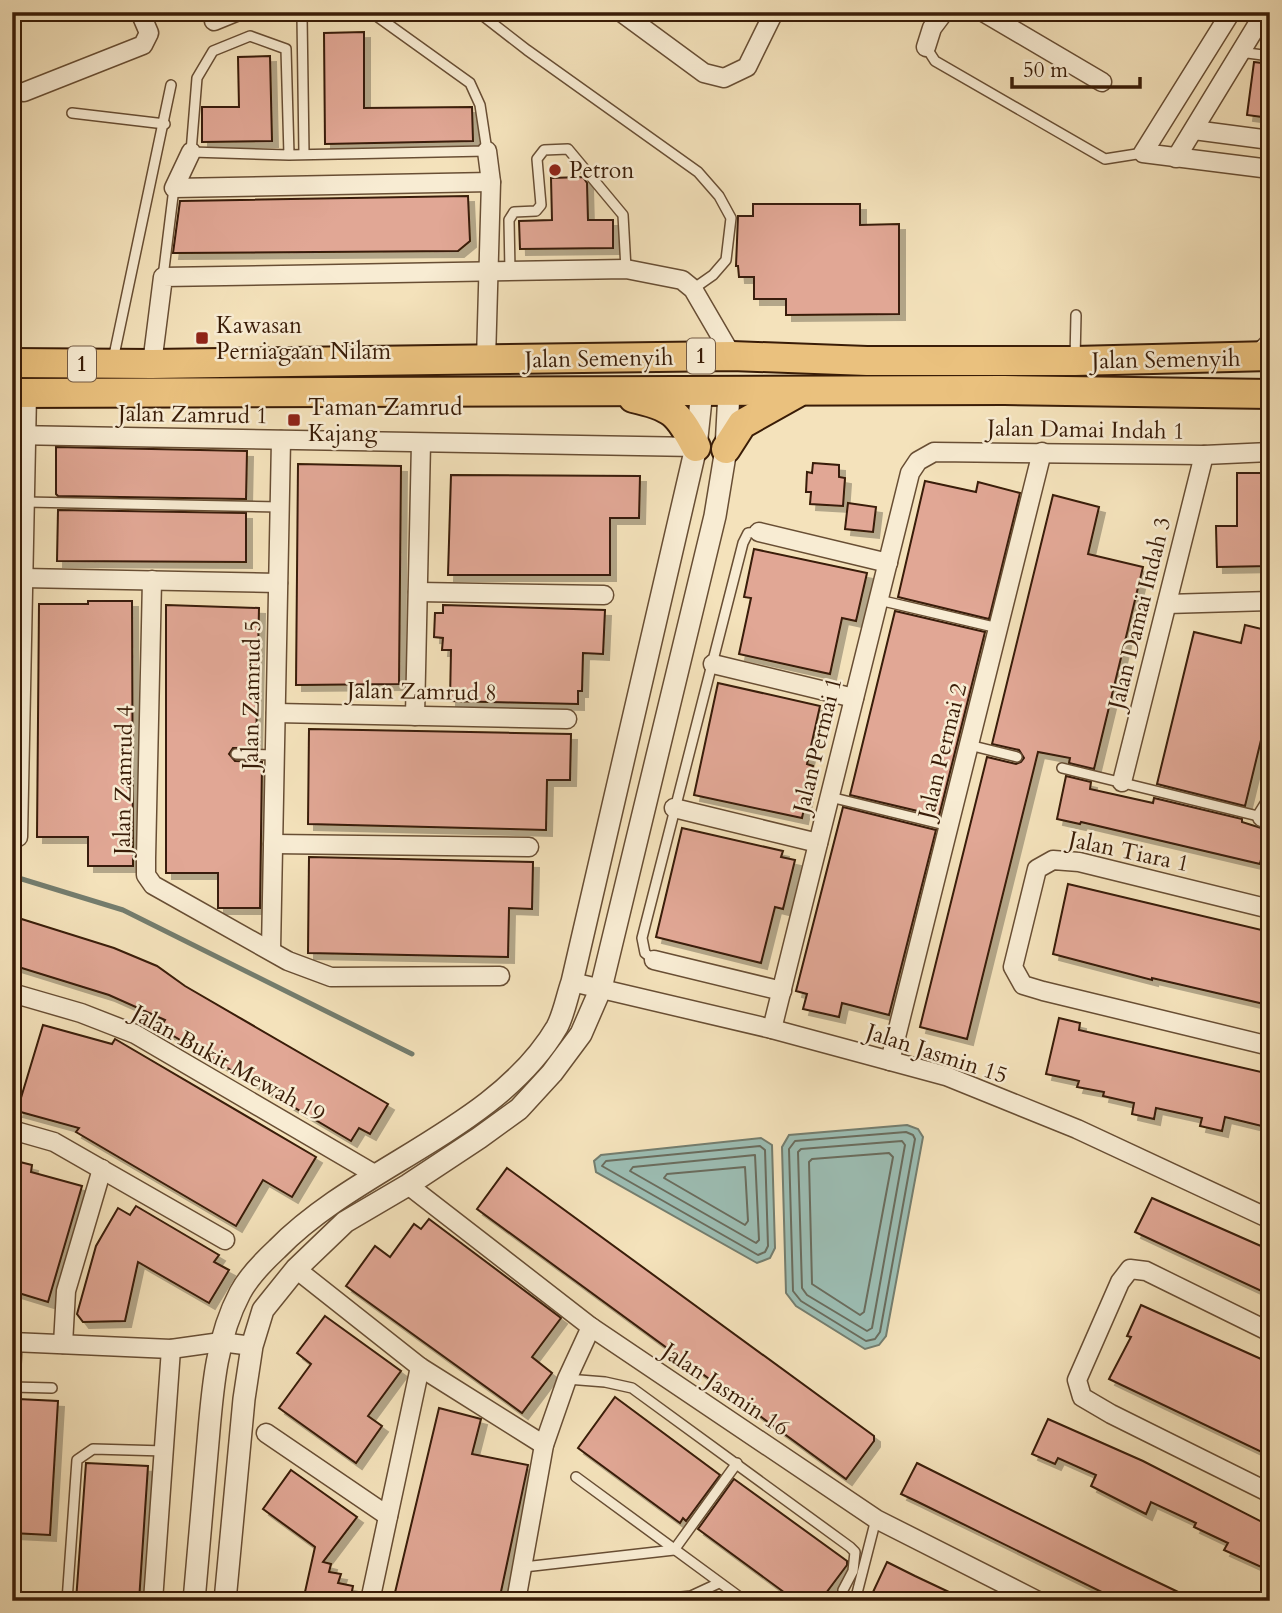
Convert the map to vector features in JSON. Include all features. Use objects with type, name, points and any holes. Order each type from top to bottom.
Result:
[{"type":"main road","name":"Jalan Semenyih","points":[[12,363],[152,365],[732,356],[867,361],[1075,360],[1259,356]]},
{"type":"main road","points":[[535,360],[581,371],[689,370],[716,387],[735,370],[809,370],[867,361]]},
{"type":"main road","name":"Jalan Semenyih","points":[[20,393],[609,392],[716,387],[799,391],[1004,390],[1270,394]]},
{"type":"main road","points":[[726,449],[742,425],[799,391]]},
{"type":"main road","points":[[609,392],[665,408],[681,418],[696,447]]},
{"type":"street","points":[[24,92],[142,46],[149,33],[140,12]]},
{"type":"street","points":[[214,21],[236,12]]},
{"type":"street","points":[[621,12],[704,73],[724,78],[747,67],[775,12]]},
{"type":"street","points":[[926,47],[932,28],[943,12]]},
{"type":"street","points":[[983,12],[1102,82]]},
{"type":"street","points":[[1176,158],[1260,20],[1230,13],[1143,153],[1176,158],[1270,169]]},
{"type":"street","points":[[1194,130],[1270,140]]},
{"type":"street","points":[[486,360],[491,182],[487,151]]},
{"type":"street","points":[[191,152],[174,188],[491,182]]},
{"type":"street","points":[[152,365],[163,277],[488,271],[626,269],[682,280],[693,289],[732,356]]},
{"type":"street","points":[[194,1601],[212,1396],[220,1342],[240,1294],[256,1269],[291,1234],[322,1210],[501,1092],[534,1056],[557,1025],[572,982],[696,447],[716,387]]},
{"type":"street","points":[[225,1601],[244,1399],[252,1346],[264,1310],[296,1269],[345,1222],[408,1185],[519,1109],[552,1073],[581,1034],[601,988],[715,516],[726,449],[716,387]]},
{"type":"street","points":[[18,837],[18,578],[25,502],[19,435],[20,393]]},
{"type":"street","name":"Jalan Zamrud 1","points":[[19,435],[696,447]]},
{"type":"street","name":"Jalan Zamrud 5","points":[[271,950],[281,440]]},
{"type":"street","points":[[415,716],[421,443]]},
{"type":"street","name":"Jalan Damai Indah 1","points":[[911,473],[918,461],[934,452],[1204,455],[1270,452]]},
{"type":"street","name":"Jalan Permai 2","points":[[890,1061],[1042,452]]},
{"type":"street","name":"Jalan Damai Indah 3","points":[[1122,782],[1204,455]]},
{"type":"street","name":"Jalan Permai 1","points":[[772,1029],[911,473]]},
{"type":"street","points":[[760,531],[888,563]]},
{"type":"street","points":[[18,578],[278,583]]},
{"type":"street","name":"Jalan Zamrud 4","points":[[152,580],[146,874],[153,885],[308,970],[331,977],[500,976]]},
{"type":"street","points":[[418,592],[604,595]]},
{"type":"street","points":[[1167,604],[1270,601]]},
{"type":"street","points":[[713,664],[854,698]]},
{"type":"street","name":"Jalan Zamrud 8","points":[[276,713],[567,719]]},
{"type":"street","points":[[674,808],[818,843]]},
{"type":"street","points":[[273,844],[529,847]]},
{"type":"street","name":"Jalan Tiara 1","points":[[1270,909],[1079,862],[1053,860],[1037,869],[1013,967],[1023,985],[1032,988],[1270,1046]]},
{"type":"street","points":[[654,960],[782,991]]},
{"type":"street","name":"Jalan Jasmin 15","points":[[572,982],[772,1029],[946,1076],[1077,1129],[1270,1219]]},
{"type":"street","points":[[12,1013],[15,994]]},
{"type":"street","name":"Jalan Bukit Mewah 19","points":[[15,994],[81,1013],[135,1034],[376,1175]]},
{"type":"street","points":[[12,1130],[54,1142],[225,1241]]},
{"type":"street","points":[[62,1344],[66,1291],[102,1169]]},
{"type":"street","name":"Jalan Jasmin 16","points":[[408,1185],[591,1327],[876,1519],[1038,1601]]},
{"type":"street","points":[[296,1269],[420,1367],[544,1445]]},
{"type":"street","points":[[1270,1332],[1146,1271],[1130,1269],[1120,1282],[1077,1380],[1082,1397],[1111,1414],[1270,1493]]},
{"type":"street","points":[[516,1601],[544,1445],[567,1379],[591,1327]]},
{"type":"street","points":[[15,1342],[171,1349],[220,1342],[252,1346]]},
{"type":"street","points":[[153,1601],[171,1349]]},
{"type":"street","points":[[370,1601],[420,1367]]},
{"type":"street","points":[[266,1433],[388,1516]]},
{"type":"lane","points":[[304,154],[302,16],[312,12]]},
{"type":"lane","points":[[289,155],[286,49],[250,36],[213,51],[197,78],[191,152],[289,155],[487,151],[480,105],[470,83],[370,12]]},
{"type":"lane","points":[[478,12],[698,172],[719,196],[731,218],[726,260],[713,275],[693,289]]},
{"type":"lane","points":[[926,47],[935,61],[1105,159],[1143,153]]},
{"type":"lane","points":[[1240,52],[1270,56]]},
{"type":"lane","points":[[113,364],[172,85]]},
{"type":"lane","points":[[287,90],[303,90]]},
{"type":"lane","points":[[72,113],[165,124]]},
{"type":"lane","points":[[510,271],[509,220],[514,212],[536,211],[541,205],[537,159],[544,150],[568,149],[623,215],[626,269]]},
{"type":"lane","points":[[163,277],[174,188]]},
{"type":"lane","points":[[1075,360],[1076,315]]},
{"type":"lane","points":[[1259,356],[1270,336]]},
{"type":"lane","points":[[25,502],[280,507]]},
{"type":"lane","points":[[654,960],[645,953],[642,938],[674,808],[743,543],[748,533],[760,531]]},
{"type":"lane","points":[[879,600],[998,628]]},
{"type":"lane","points":[[969,745],[1017,757]]},
{"type":"lane","points":[[236,754],[275,755]]},
{"type":"lane","points":[[1062,768],[1266,811]]},
{"type":"lane","points":[[830,797],[948,826]]},
{"type":"lane","points":[[15,1342],[14,1387],[52,1388]]},
{"type":"lane","points":[[567,1379],[605,1382],[632,1388],[855,1552],[853,1571],[843,1590]]},
{"type":"lane","points":[[67,1601],[77,1461],[93,1449],[164,1451]]},
{"type":"lane","points":[[524,1567],[674,1550],[737,1463]]},
{"type":"lane","points":[[576,1477],[745,1601]]},
{"type":"lane","points":[[855,1601],[876,1519]]},
{"type":"lane","points":[[643,1601],[691,1596],[719,1583]]},
{"type":"water","points":[[907,1125],[918,1129],[923,1137],[886,1336],[879,1345],[865,1349],[796,1306],[786,1293],[782,1147],[789,1135]]},
{"type":"water","points":[[761,1138],[772,1145],[775,1248],[770,1258],[757,1263],[596,1172],[594,1161],[601,1155]]},
{"type":"building","points":[[364,32],[364,108],[472,107],[473,141],[325,144],[324,33]]},
{"type":"building","points":[[270,56],[272,141],[202,142],[202,107],[239,107],[238,57]]},
{"type":"building","points":[[1254,62],[1270,64],[1270,118],[1247,115]]},
{"type":"building","points":[[583,177],[587,183],[588,220],[613,220],[613,248],[520,249],[519,221],[552,220],[551,178]]},
{"type":"building","points":[[468,196],[470,241],[458,251],[173,253],[180,201]]},
{"type":"building","points":[[753,204],[860,204],[860,225],[899,224],[899,314],[786,315],[786,299],[754,299],[754,277],[739,277],[736,266],[738,216],[753,216]]},
{"type":"building","points":[[56,447],[247,451],[246,499],[58,496]]},
{"type":"building","points":[[813,463],[839,465],[839,477],[845,478],[843,506],[810,504],[811,492],[806,492],[807,472],[812,473]]},
{"type":"building","points":[[298,464],[401,466],[399,684],[296,685]]},
{"type":"building","points":[[1237,473],[1270,473],[1270,566],[1217,567],[1216,526],[1237,526]]},
{"type":"building","points":[[451,475],[640,476],[639,518],[610,518],[610,575],[448,575]]},
{"type":"building","points":[[925,481],[976,492],[978,482],[1020,493],[989,619],[898,597]]},
{"type":"building","points":[[1053,495],[1099,507],[1088,554],[1143,567],[1094,769],[1069,763],[1070,758],[1038,752],[967,1039],[920,1027],[987,757],[1016,764],[1024,758],[1019,750],[992,744]]},
{"type":"building","points":[[848,503],[876,507],[873,532],[845,529]]},
{"type":"building","points":[[58,510],[246,513],[246,562],[57,561]]},
{"type":"building","points":[[754,549],[867,573],[856,621],[842,618],[830,674],[739,654],[751,598],[744,597]]},
{"type":"building","points":[[88,601],[132,601],[133,866],[88,866],[88,837],[37,837],[39,604],[88,604]]},
{"type":"building","points":[[166,605],[259,608],[256,748],[233,748],[229,754],[235,761],[262,762],[260,908],[218,908],[218,873],[166,873]]},
{"type":"building","points":[[443,605],[605,610],[603,654],[583,653],[582,691],[578,691],[578,704],[450,701],[451,650],[442,650],[443,638],[434,637],[435,613],[443,613]]},
{"type":"building","points":[[895,611],[985,632],[939,816],[850,795]]},
{"type":"building","points":[[1245,625],[1270,631],[1270,703],[1245,806],[1157,784],[1194,632],[1241,643]]},
{"type":"building","points":[[718,683],[820,706],[807,764],[813,766],[802,818],[694,795]]},
{"type":"building","points":[[309,729],[571,734],[570,780],[547,780],[546,830],[308,824]]},
{"type":"building","points":[[1066,776],[1091,782],[1090,789],[1153,803],[1154,798],[1268,828],[1260,864],[1081,822],[1080,824],[1057,819]]},
{"type":"building","points":[[843,807],[936,830],[889,1015],[842,1003],[839,1017],[803,1009],[807,994],[796,991]]},
{"type":"building","points":[[682,828],[783,851],[781,857],[795,860],[783,909],[775,907],[761,963],[656,937]]},
{"type":"building","points":[[309,857],[533,862],[532,909],[509,908],[508,957],[308,953]]},
{"type":"building","points":[[1068,884],[1270,932],[1270,979],[1264,1004],[1152,980],[1053,954]]},
{"type":"building","points":[[12,916],[114,948],[157,966],[185,986],[388,1104],[370,1134],[359,1128],[351,1141],[160,1028],[165,1020],[109,995],[12,965]]},
{"type":"building","points":[[1059,1018],[1080,1023],[1079,1030],[1270,1074],[1270,1128],[1225,1117],[1222,1131],[1200,1126],[1202,1118],[1156,1108],[1154,1119],[1132,1114],[1134,1103],[1103,1096],[1104,1092],[1077,1087],[1079,1081],[1046,1074]]},
{"type":"building","points":[[43,1025],[112,1044],[115,1039],[316,1157],[292,1197],[263,1180],[236,1226],[76,1132],[79,1128],[17,1111]]},
{"type":"building","points":[[12,1160],[32,1165],[31,1172],[82,1186],[48,1302],[12,1291]]},
{"type":"building","points":[[507,1168],[874,1436],[874,1441],[846,1479],[477,1209]]},
{"type":"building","points":[[1152,1198],[1270,1250],[1270,1295],[1135,1232]]},
{"type":"building","points":[[136,1206],[219,1255],[214,1262],[229,1270],[209,1303],[138,1262],[125,1321],[83,1322],[77,1314],[96,1246],[118,1208],[130,1215]]},
{"type":"building","points":[[429,1219],[561,1318],[532,1357],[552,1373],[522,1413],[346,1286],[375,1246],[390,1257],[414,1224],[421,1229]]},
{"type":"building","points":[[1141,1305],[1270,1363],[1270,1456],[1109,1379],[1131,1337],[1127,1336]]},
{"type":"building","points":[[325,1316],[401,1371],[368,1416],[382,1426],[356,1463],[279,1408],[311,1364],[297,1353]]},
{"type":"building","points":[[615,1397],[720,1475],[686,1521],[683,1518],[680,1523],[578,1448]]},
{"type":"building","points":[[18,1399],[58,1401],[50,1535],[12,1533]]},
{"type":"building","points":[[439,1408],[481,1419],[472,1454],[528,1465],[499,1601],[393,1601]]},
{"type":"building","points":[[1048,1419],[1143,1461],[1270,1526],[1270,1571],[1224,1550],[1228,1543],[1194,1527],[1196,1523],[1151,1502],[1146,1514],[1091,1486],[1096,1475],[1058,1458],[1055,1464],[1032,1454]]},
{"type":"building","points":[[86,1463],[148,1466],[139,1601],[76,1601]]},
{"type":"building","points":[[917,1463],[1197,1601],[1120,1601],[901,1494]]},
{"type":"building","points":[[291,1470],[357,1517],[323,1562],[331,1564],[329,1572],[341,1574],[338,1583],[353,1586],[350,1601],[303,1601],[315,1547],[263,1509]]},
{"type":"building","points":[[734,1479],[847,1561],[847,1565],[820,1601],[796,1601],[698,1529]]},
{"type":"building","points":[[887,1562],[968,1601],[891,1601],[873,1592]]},
{"type":"waterway","points":[[12,876],[123,910],[412,1054]]},
{"type":"place","name":"Petron","points":[[555,170]]},
{"type":"place","name":"Kawasan Perniagaan Nilam","points":[[202,338]]},
{"type":"place","name":"Taman Zamrud Kajang","points":[[294,420]]}]
